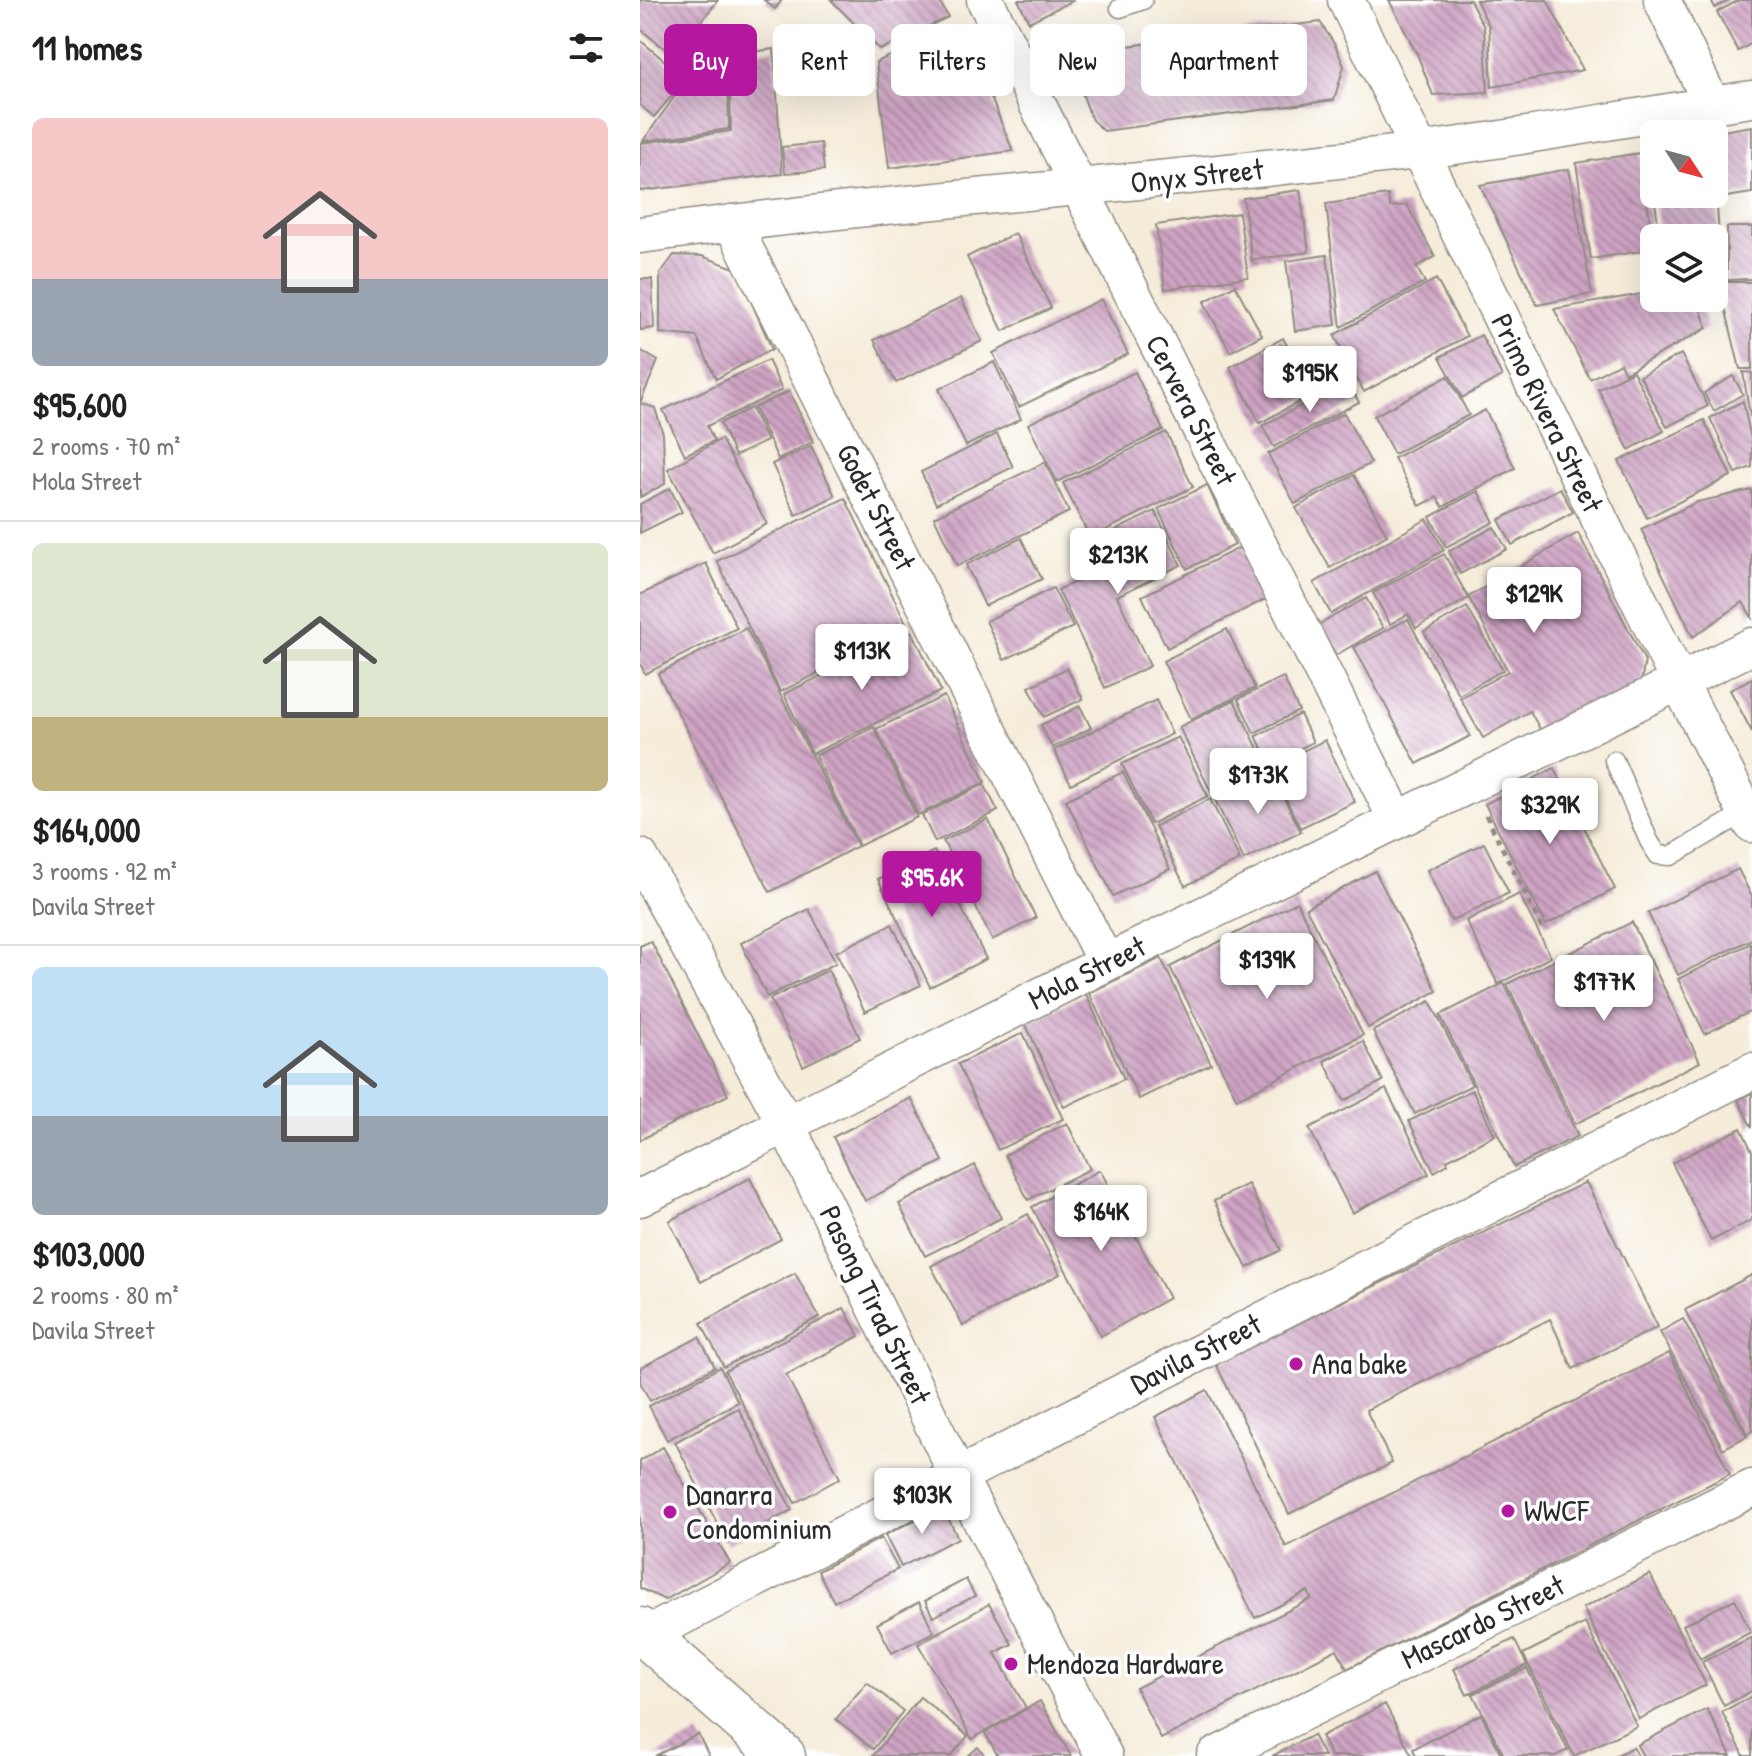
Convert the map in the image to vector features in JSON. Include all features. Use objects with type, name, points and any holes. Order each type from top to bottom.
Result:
[{"type":"street","name":"Cervera Street","points":[[985,0],[1397,820]]},
{"type":"street","name":"Primo Rivera Street","points":[[1346,0],[1679,682],[1749,818]]},
{"type":"street","points":[[1662,0],[1712,105]]},
{"type":"street","name":"Onyx Street","points":[[640,235],[1419,151],[1752,99]]},
{"type":"street","name":"Godet Street","points":[[732,223],[1106,963]]},
{"type":"street","name":"Mola Street","points":[[640,1198],[1106,963],[1752,646]]},
{"type":"street","name":"Pasong Tirad Street","points":[[640,857],[787,1126],[958,1476],[1104,1756]]},
{"type":"street","name":"Davila Street","points":[[642,1634],[1752,1071]]},
{"type":"street","name":"Mascardo Street","points":[[1215,1756],[1752,1488]]},
{"type":"street","points":[[642,1634],[783,1756]]},
{"type":"lane","points":[[1120,8],[1143,0]]},
{"type":"lane","points":[[1614,760],[1658,855],[1671,856],[1749,818]]},
{"type":"path","points":[[1470,784],[1544,932]]},
{"type":"building","points":[[640,0],[718,0],[701,22],[704,24],[664,24],[664,48],[640,29]]},
{"type":"building","points":[[764,0],[782,0],[775,9]]},
{"type":"building","points":[[831,0],[939,0],[948,17],[934,24],[891,24],[891,45],[880,50],[875,45],[875,24],[855,24]]},
{"type":"building","points":[[1018,0],[1074,0],[1029,22]]},
{"type":"building","points":[[1389,0],[1470,0],[1484,27],[1488,92],[1433,95],[1417,54]]},
{"type":"building","points":[[1476,0],[1547,0],[1583,70],[1492,87],[1489,26]]},
{"type":"building","points":[[1711,0],[1730,0],[1715,8]]},
{"type":"building","points":[[1739,0],[1752,0],[1752,43],[1738,51],[1717,12]]},
{"type":"building","points":[[1320,22],[1344,66],[1334,100],[1104,131],[1092,120],[1083,96],[1125,96],[1125,46],[1141,44],[1141,96],[1307,96],[1307,24],[1304,24]]},
{"type":"building","points":[[640,40],[664,60],[664,96],[672,96],[654,117],[640,105]]},
{"type":"building","points":[[773,49],[773,96],[777,96],[782,174],[640,191],[640,143],[731,131],[730,96],[757,96],[757,51]]},
{"type":"building","points":[[891,55],[891,96],[990,96],[1013,151],[889,168],[876,62]]},
{"type":"building","points":[[675,96],[728,96],[729,129],[643,141]]},
{"type":"building","points":[[1752,126],[1752,193],[1728,197],[1728,130]]},
{"type":"building","points":[[821,143],[824,170],[785,173],[782,147]]},
{"type":"building","points":[[1640,153],[1640,208],[1648,208],[1650,224],[1640,224],[1640,251],[1591,259],[1576,163]]},
{"type":"building","points":[[1569,169],[1592,294],[1537,305],[1480,185]]},
{"type":"building","points":[[1300,190],[1309,252],[1252,260],[1243,198]]},
{"type":"building","points":[[1388,195],[1390,207],[1407,205],[1435,257],[1416,267],[1425,282],[1341,327],[1326,204]]},
{"type":"building","points":[[1656,208],[1717,208],[1718,224],[1658,224]]},
{"type":"building","points":[[1239,213],[1248,277],[1165,289],[1156,225]]},
{"type":"building","points":[[1728,227],[1752,227],[1752,279],[1728,280]]},
{"type":"building","points":[[1015,233],[1051,308],[1003,331],[967,257]]},
{"type":"building","points":[[674,255],[702,256],[737,269],[772,349],[716,379],[697,337],[660,333],[660,274]]},
{"type":"building","points":[[1327,255],[1336,325],[1295,331],[1286,261]]},
{"type":"building","points":[[640,279],[652,279],[654,328],[640,330]]},
{"type":"building","points":[[1436,279],[1467,336],[1364,392],[1334,335]]},
{"type":"building","points":[[1728,282],[1752,282],[1752,369],[1740,369],[1726,312]]},
{"type":"building","points":[[1235,285],[1262,335],[1230,352],[1204,302]]},
{"type":"building","points":[[1640,294],[1640,312],[1702,312],[1707,328],[1625,373],[1620,363],[1590,379],[1554,309]]},
{"type":"building","points":[[961,298],[982,341],[896,383],[874,340]]},
{"type":"building","points":[[1101,299],[1128,354],[1019,407],[993,353]]},
{"type":"building","points":[[1481,335],[1502,376],[1462,398],[1440,357]]},
{"type":"building","points":[[1283,338],[1313,394],[1260,423],[1230,367]]},
{"type":"building","points":[[640,350],[658,361],[640,403]]},
{"type":"building","points":[[1681,354],[1708,406],[1667,427],[1640,376]]},
{"type":"building","points":[[768,360],[782,390],[707,426],[714,441],[685,455],[663,410]]},
{"type":"building","points":[[994,362],[1021,419],[966,446],[939,389]]},
{"type":"building","points":[[1633,371],[1664,431],[1629,450],[1598,389]]},
{"type":"building","points":[[1135,372],[1163,430],[1057,482],[1028,424]]},
{"type":"building","points":[[1743,372],[1752,373],[1750,416]]},
{"type":"building","points":[[1448,376],[1469,415],[1394,454],[1374,416]]},
{"type":"building","points":[[1733,376],[1743,394],[1714,411],[1704,393]]},
{"type":"building","points":[[1347,381],[1359,402],[1274,447],[1262,426]]},
{"type":"building","points":[[789,391],[813,442],[778,459],[754,408]]},
{"type":"building","points":[[1743,401],[1752,444],[1752,467],[1736,473],[1710,418]]},
{"type":"building","points":[[640,403],[655,408],[663,434],[665,484],[640,497]]},
{"type":"building","points":[[751,408],[767,441],[735,456],[720,423]]},
{"type":"building","points":[[1485,410],[1515,468],[1443,507],[1437,497],[1420,506],[1394,458]]},
{"type":"building","points":[[1344,413],[1371,463],[1295,504],[1268,454]]},
{"type":"building","points":[[1704,420],[1731,476],[1647,518],[1619,461]]},
{"type":"building","points":[[1166,432],[1193,487],[1090,538],[1063,483]]},
{"type":"building","points":[[997,434],[1013,467],[936,504],[921,472]]},
{"type":"building","points":[[721,439],[767,524],[713,553],[668,469]]},
{"type":"building","points":[[811,446],[835,496],[796,515],[772,464]]},
{"type":"building","points":[[1045,462],[1069,512],[957,566],[934,517]]},
{"type":"building","points":[[1354,475],[1387,535],[1330,568],[1296,508]]},
{"type":"building","points":[[1207,485],[1235,545],[1187,569],[1158,509]]},
{"type":"building","points":[[670,488],[682,512],[640,533],[640,504]]},
{"type":"building","points":[[1560,488],[1573,512],[1512,545],[1499,520]]},
{"type":"building","points":[[1752,490],[1752,618],[1743,602],[1693,637],[1641,529],[1697,502]]},
{"type":"building","points":[[1478,491],[1494,522],[1446,547],[1430,517]]},
{"type":"building","points":[[845,498],[909,629],[780,692],[717,561]]},
{"type":"building","points":[[1155,511],[1181,565],[1117,596],[1150,666],[1105,688],[1058,590],[1104,568],[1092,542]]},
{"type":"building","points":[[1427,519],[1444,550],[1331,614],[1314,583]]},
{"type":"building","points":[[1494,527],[1507,549],[1460,574],[1449,551]]},
{"type":"building","points":[[1578,533],[1645,661],[1640,688],[1541,731],[1530,711],[1483,738],[1460,698],[1508,671],[1469,598],[1416,628],[1408,614],[1390,624],[1373,593],[1444,554],[1468,597]]},
{"type":"building","points":[[1021,538],[1042,579],[985,606],[966,565]]},
{"type":"building","points":[[1243,546],[1268,598],[1167,648],[1142,596]]},
{"type":"building","points":[[706,563],[737,628],[645,674],[640,663],[640,595]]},
{"type":"building","points":[[1053,588],[1073,627],[1004,660],[986,621]]},
{"type":"building","points":[[1366,598],[1383,628],[1336,655],[1318,625]]},
{"type":"building","points":[[1467,607],[1503,670],[1459,695],[1424,632]]},
{"type":"building","points":[[1408,619],[1470,736],[1417,764],[1354,647]]},
{"type":"building","points":[[746,628],[858,846],[770,892],[658,674]]},
{"type":"building","points":[[1227,629],[1255,688],[1191,719],[1163,661]]},
{"type":"building","points":[[912,631],[941,691],[812,754],[784,694]]},
{"type":"building","points":[[1067,668],[1083,699],[1044,717],[1029,687]]},
{"type":"building","points":[[1283,677],[1299,711],[1254,733],[1238,699]]},
{"type":"building","points":[[1752,678],[1752,732],[1730,690]]},
{"type":"building","points":[[944,696],[985,782],[918,815],[876,729]]},
{"type":"building","points":[[1156,700],[1172,734],[1071,784],[1054,750]]},
{"type":"building","points":[[1234,700],[1269,771],[1214,798],[1179,727]]},
{"type":"building","points":[[1080,706],[1091,728],[1052,748],[1041,725]]},
{"type":"building","points":[[1300,714],[1313,742],[1270,764],[1256,736]]},
{"type":"building","points":[[874,727],[917,817],[859,846],[815,756]]},
{"type":"building","points":[[1178,737],[1208,796],[1151,824],[1122,764]]},
{"type":"building","points":[[1325,740],[1355,802],[1300,828],[1270,767]]},
{"type":"building","points":[[1554,768],[1615,889],[1546,925],[1485,804]]},
{"type":"building","points":[[1123,772],[1170,869],[1113,896],[1066,800]]},
{"type":"building","points":[[1271,772],[1301,832],[1244,860],[1215,800]]},
{"type":"building","points":[[984,784],[998,811],[935,842],[922,815]]},
{"type":"building","points":[[1210,799],[1240,860],[1185,886],[1155,826]]},
{"type":"building","points":[[988,819],[1036,918],[992,940],[943,841]]},
{"type":"building","points":[[1484,843],[1509,893],[1451,921],[1427,870]]},
{"type":"building","points":[[934,851],[986,959],[930,987],[878,879]]},
{"type":"building","points":[[1738,869],[1752,897],[1752,939],[1678,975],[1648,913]]},
{"type":"building","points":[[1375,871],[1437,991],[1368,1028],[1306,908]]},
{"type":"building","points":[[1519,894],[1551,957],[1498,984],[1466,921]]},
{"type":"building","points":[[1297,902],[1363,1035],[1237,1099],[1170,967]]},
{"type":"building","points":[[809,909],[836,963],[767,997],[741,943]]},
{"type":"building","points":[[1632,922],[1700,1062],[1575,1124],[1507,984]]},
{"type":"building","points":[[892,924],[921,985],[865,1012],[836,952]]},
{"type":"building","points":[[651,941],[728,1095],[640,1140],[640,946]]},
{"type":"building","points":[[1751,943],[1752,1011],[1705,1034],[1678,979]]},
{"type":"building","points":[[1161,958],[1211,1064],[1139,1099],[1089,993]]},
{"type":"building","points":[[828,970],[860,1038],[803,1066],[770,999]]},
{"type":"building","points":[[1504,983],[1578,1136],[1514,1167],[1440,1015]]},
{"type":"building","points":[[1086,994],[1124,1079],[1064,1107],[1025,1023]]},
{"type":"building","points":[[1430,1001],[1472,1085],[1415,1114],[1373,1031]]},
{"type":"building","points":[[1023,1033],[1063,1119],[998,1150],[958,1064]]},
{"type":"building","points":[[1363,1041],[1383,1081],[1344,1101],[1324,1061]]},
{"type":"building","points":[[1386,1089],[1429,1174],[1352,1213],[1309,1128]]},
{"type":"building","points":[[1472,1090],[1495,1135],[1447,1160],[1448,1164],[1434,1172],[1409,1121]]},
{"type":"building","points":[[1752,1093],[1752,1128],[1738,1100]]},
{"type":"building","points":[[911,1098],[943,1161],[865,1201],[833,1137]]},
{"type":"building","points":[[1067,1123],[1090,1169],[1028,1200],[1005,1155]]},
{"type":"building","points":[[1741,1128],[1752,1151],[1752,1220],[1711,1241],[1672,1163]]},
{"type":"building","points":[[975,1165],[1001,1218],[925,1256],[899,1204]]},
{"type":"building","points":[[1100,1170],[1169,1298],[1101,1336],[1032,1207]]},
{"type":"building","points":[[750,1178],[781,1239],[701,1282],[669,1221]]},
{"type":"building","points":[[1586,1182],[1658,1327],[1573,1369],[1550,1319],[1366,1410],[1392,1463],[1289,1514],[1216,1364]]},
{"type":"building","points":[[1248,1184],[1281,1250],[1247,1268],[1214,1201]]},
{"type":"building","points":[[1028,1214],[1060,1274],[963,1326],[931,1266]]},
{"type":"building","points":[[795,1273],[819,1317],[724,1367],[701,1323]]},
{"type":"building","points":[[1752,1275],[1752,1431],[1747,1434],[1685,1310]]},
{"type":"building","points":[[844,1308],[859,1336],[786,1375],[840,1478],[795,1503],[725,1371]]},
{"type":"building","points":[[1683,1319],[1747,1436],[1723,1449],[1660,1332]]},
{"type":"building","points":[[699,1337],[715,1367],[650,1401],[640,1382],[640,1368]]},
{"type":"building","name":"WWCF","points":[[1669,1353],[1730,1474],[1347,1669],[1337,1649],[1161,1739],[1136,1688],[1311,1599],[1308,1591],[1255,1618],[1155,1417],[1207,1390],[1286,1547]]},
{"type":"building","points":[[720,1367],[738,1402],[667,1440],[649,1406]]},
{"type":"building","points":[[738,1408],[792,1510],[728,1544],[675,1442]]},
{"type":"building","name":"Danarra Condominium","points":[[663,1447],[730,1563],[665,1600],[640,1588],[640,1461]]},
{"type":"building","points":[[942,1506],[958,1538],[901,1567],[885,1535]]},
{"type":"building","points":[[881,1538],[898,1569],[834,1602],[818,1571]]},
{"type":"building","points":[[1650,1574],[1706,1685],[1639,1719],[1583,1608]]},
{"type":"building","points":[[966,1579],[975,1596],[933,1617],[925,1601]]},
{"type":"building","points":[[1735,1599],[1751,1632],[1700,1659],[1683,1625]]},
{"type":"building","points":[[919,1602],[934,1632],[892,1653],[877,1624]]},
{"type":"building","points":[[989,1604],[1012,1644],[995,1653],[1026,1708],[972,1739],[918,1644]]},
{"type":"building","points":[[1585,1623],[1637,1726],[1574,1756],[1523,1654]]},
{"type":"building","points":[[1752,1637],[1752,1691],[1724,1706],[1702,1662]]},
{"type":"building","points":[[1514,1639],[1527,1665],[1467,1695],[1454,1669]]},
{"type":"building","points":[[1527,1668],[1568,1750],[1555,1756],[1504,1756],[1473,1694]]},
{"type":"building","points":[[867,1682],[903,1711],[873,1749],[836,1719]]},
{"type":"building","points":[[1752,1696],[1752,1756],[1744,1756],[1722,1712]]},
{"type":"building","points":[[920,1697],[968,1736],[951,1756],[873,1756]]},
{"type":"building","points":[[1040,1701],[1071,1756],[998,1756],[985,1733]]},
{"type":"building","points":[[1385,1704],[1412,1756],[1331,1756],[1321,1736]]},
{"type":"building","points":[[1707,1709],[1731,1756],[1643,1756],[1637,1745]]},
{"type":"building","points":[[1481,1714],[1502,1756],[1416,1756],[1413,1749]]},
{"type":"building","points":[[698,1734],[709,1756],[655,1756]]},
{"type":"building","points":[[1313,1735],[1324,1756],[1272,1756]]},
{"type":"building","points":[[978,1747],[985,1756],[968,1756]]},
{"type":"building","points":[[1633,1747],[1638,1756],[1615,1756]]},
{"type":"place","name":"Ana bake","points":[[1296,1364]]},
{"type":"place","name":"WWCF","points":[[1508,1511]]},
{"type":"place","name":"Danarra Condominium","points":[[670,1512]]},
{"type":"place","name":"Mendoza Hardware","points":[[1011,1664]]}]
